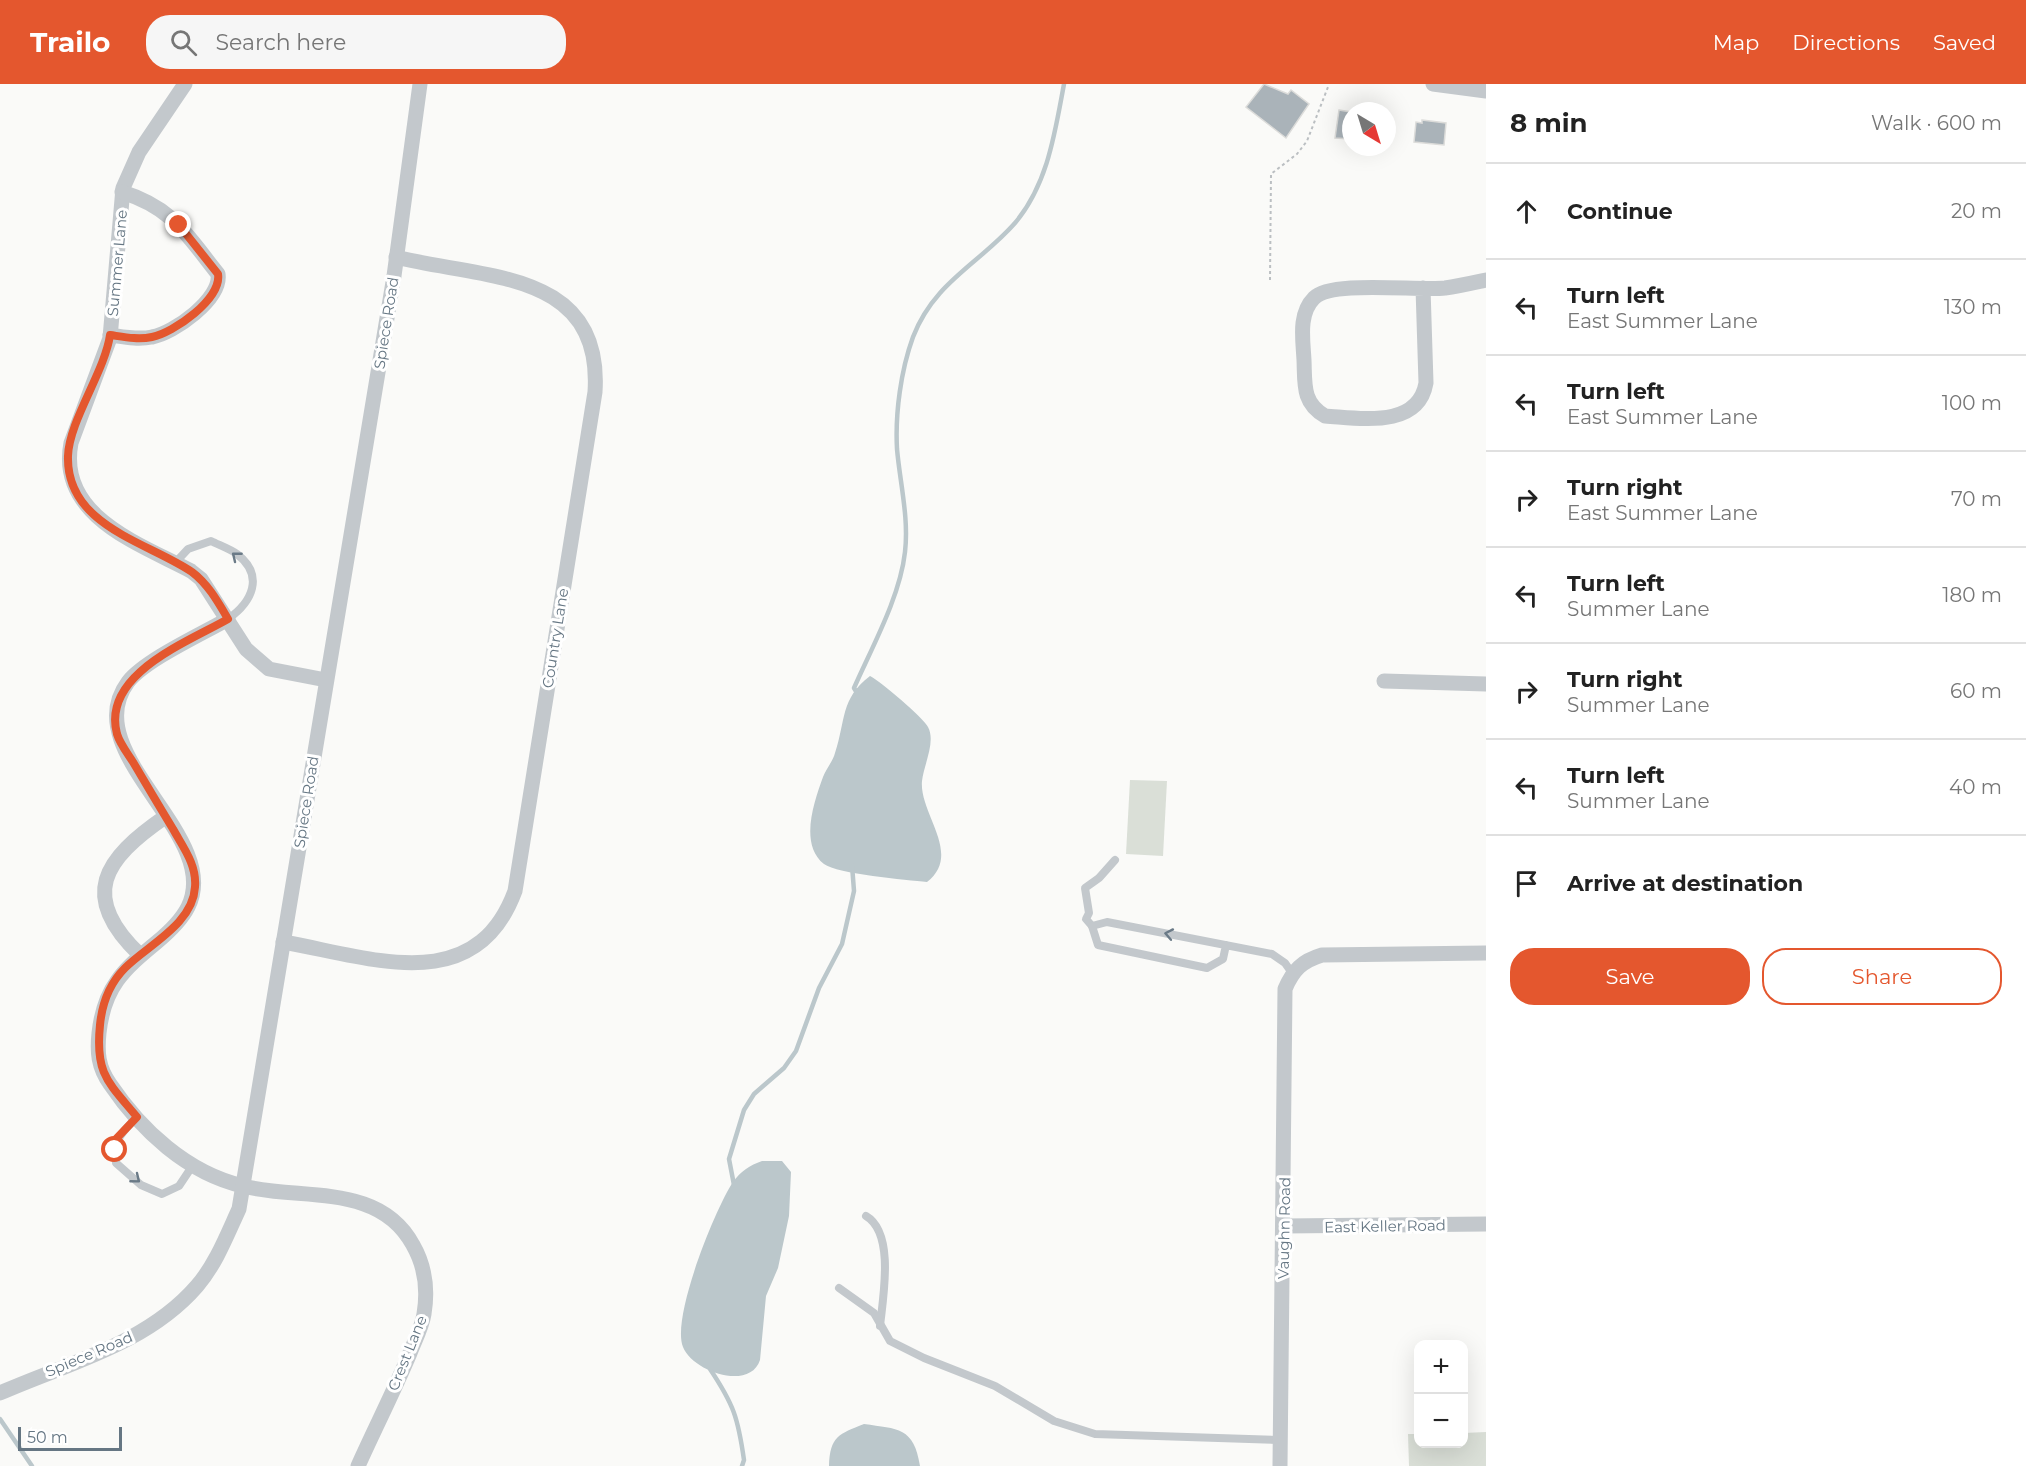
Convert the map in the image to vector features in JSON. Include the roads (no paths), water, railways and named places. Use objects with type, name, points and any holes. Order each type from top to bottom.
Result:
[{"type":"street","name":"Summer Lane","points":[[185,84],[139,152],[122,192],[110,335],[71,443],[68,456],[71,478],[80,497],[95,517],[111,529],[201,579],[246,649],[269,669],[326,680]]},
{"type":"street","name":"Spiece Road","points":[[0,1393],[121,1344],[176,1307],[198,1285],[217,1256],[239,1209],[396,257],[420,84]]},
{"type":"street","points":[[1433,84],[1486,91]]},
{"type":"street","name":"Summer Lane","points":[[110,335],[133,338],[167,333],[210,299],[219,281],[218,274],[212,266],[179,225],[160,207],[122,192]]},
{"type":"street","name":"Country Lane","points":[[283,942],[378,958],[439,962],[470,951],[485,940],[499,925],[515,891],[595,392],[594,357],[581,322],[568,306],[537,287],[396,257]]},
{"type":"street","points":[[1423,288],[1426,383],[1424,394],[1418,404],[1399,417],[1325,416],[1316,411],[1309,403],[1305,392],[1303,327],[1304,315],[1313,298],[1320,293],[1340,288],[1423,288],[1444,288],[1486,280]]},
{"type":"street","name":"Crest Lane","points":[[228,619],[147,666],[129,681],[119,698],[117,734],[192,861],[195,888],[187,908],[172,928],[124,969],[109,991],[101,1015],[98,1062],[108,1082],[155,1138],[193,1165],[243,1186],[359,1200],[389,1215],[408,1235],[420,1257],[426,1285],[424,1316],[358,1466]]},
{"type":"street","points":[[1384,681],[1486,684]]},
{"type":"street","points":[[140,955],[124,940],[109,917],[105,898],[106,880],[114,861],[126,846],[165,817]]},
{"type":"street","points":[[1292,973],[1302,963],[1322,955],[1486,953]]},
{"type":"street","name":"Vaughn Road","points":[[1281,1466],[1285,989],[1292,973]]},
{"type":"street","name":"East Keller Road","points":[[1284,1226],[1486,1224]]},
{"type":"lane","points":[[175,563],[188,549],[211,541],[237,554],[250,570],[253,587],[244,608],[228,619]]},
{"type":"lane","points":[[1115,861],[1100,878],[1085,888],[1089,913],[1086,919],[1092,926],[1098,945],[1207,968],[1223,959],[1226,945]]},
{"type":"lane","points":[[1092,926],[1107,922],[1272,954],[1285,963],[1292,973]]},
{"type":"lane","points":[[137,1117],[116,1139],[115,1150],[116,1163],[141,1185],[162,1194],[179,1186],[193,1165]]},
{"type":"lane","points":[[866,1216],[880,1229],[883,1247],[880,1328]]},
{"type":"lane","points":[[839,1288],[874,1314],[880,1328],[890,1341],[995,1386],[1054,1421],[1075,1429],[1095,1434],[1281,1440]]},
{"type":"waterway","points":[[857,693],[854,688],[891,604],[905,552],[906,526],[897,449],[897,421],[902,377],[913,337],[922,318],[945,288],[1001,237],[1026,208],[1043,175],[1064,84]]},
{"type":"waterway","points":[[734,1185],[729,1159],[744,1110],[754,1094],[784,1068],[796,1051],[819,988],[842,944],[854,891],[852,865]]},
{"type":"waterway","points":[[710,1365],[710,1369],[725,1392],[737,1422],[744,1460],[742,1466]]},
{"type":"waterway","points":[[0,1419],[32,1466]]}]
